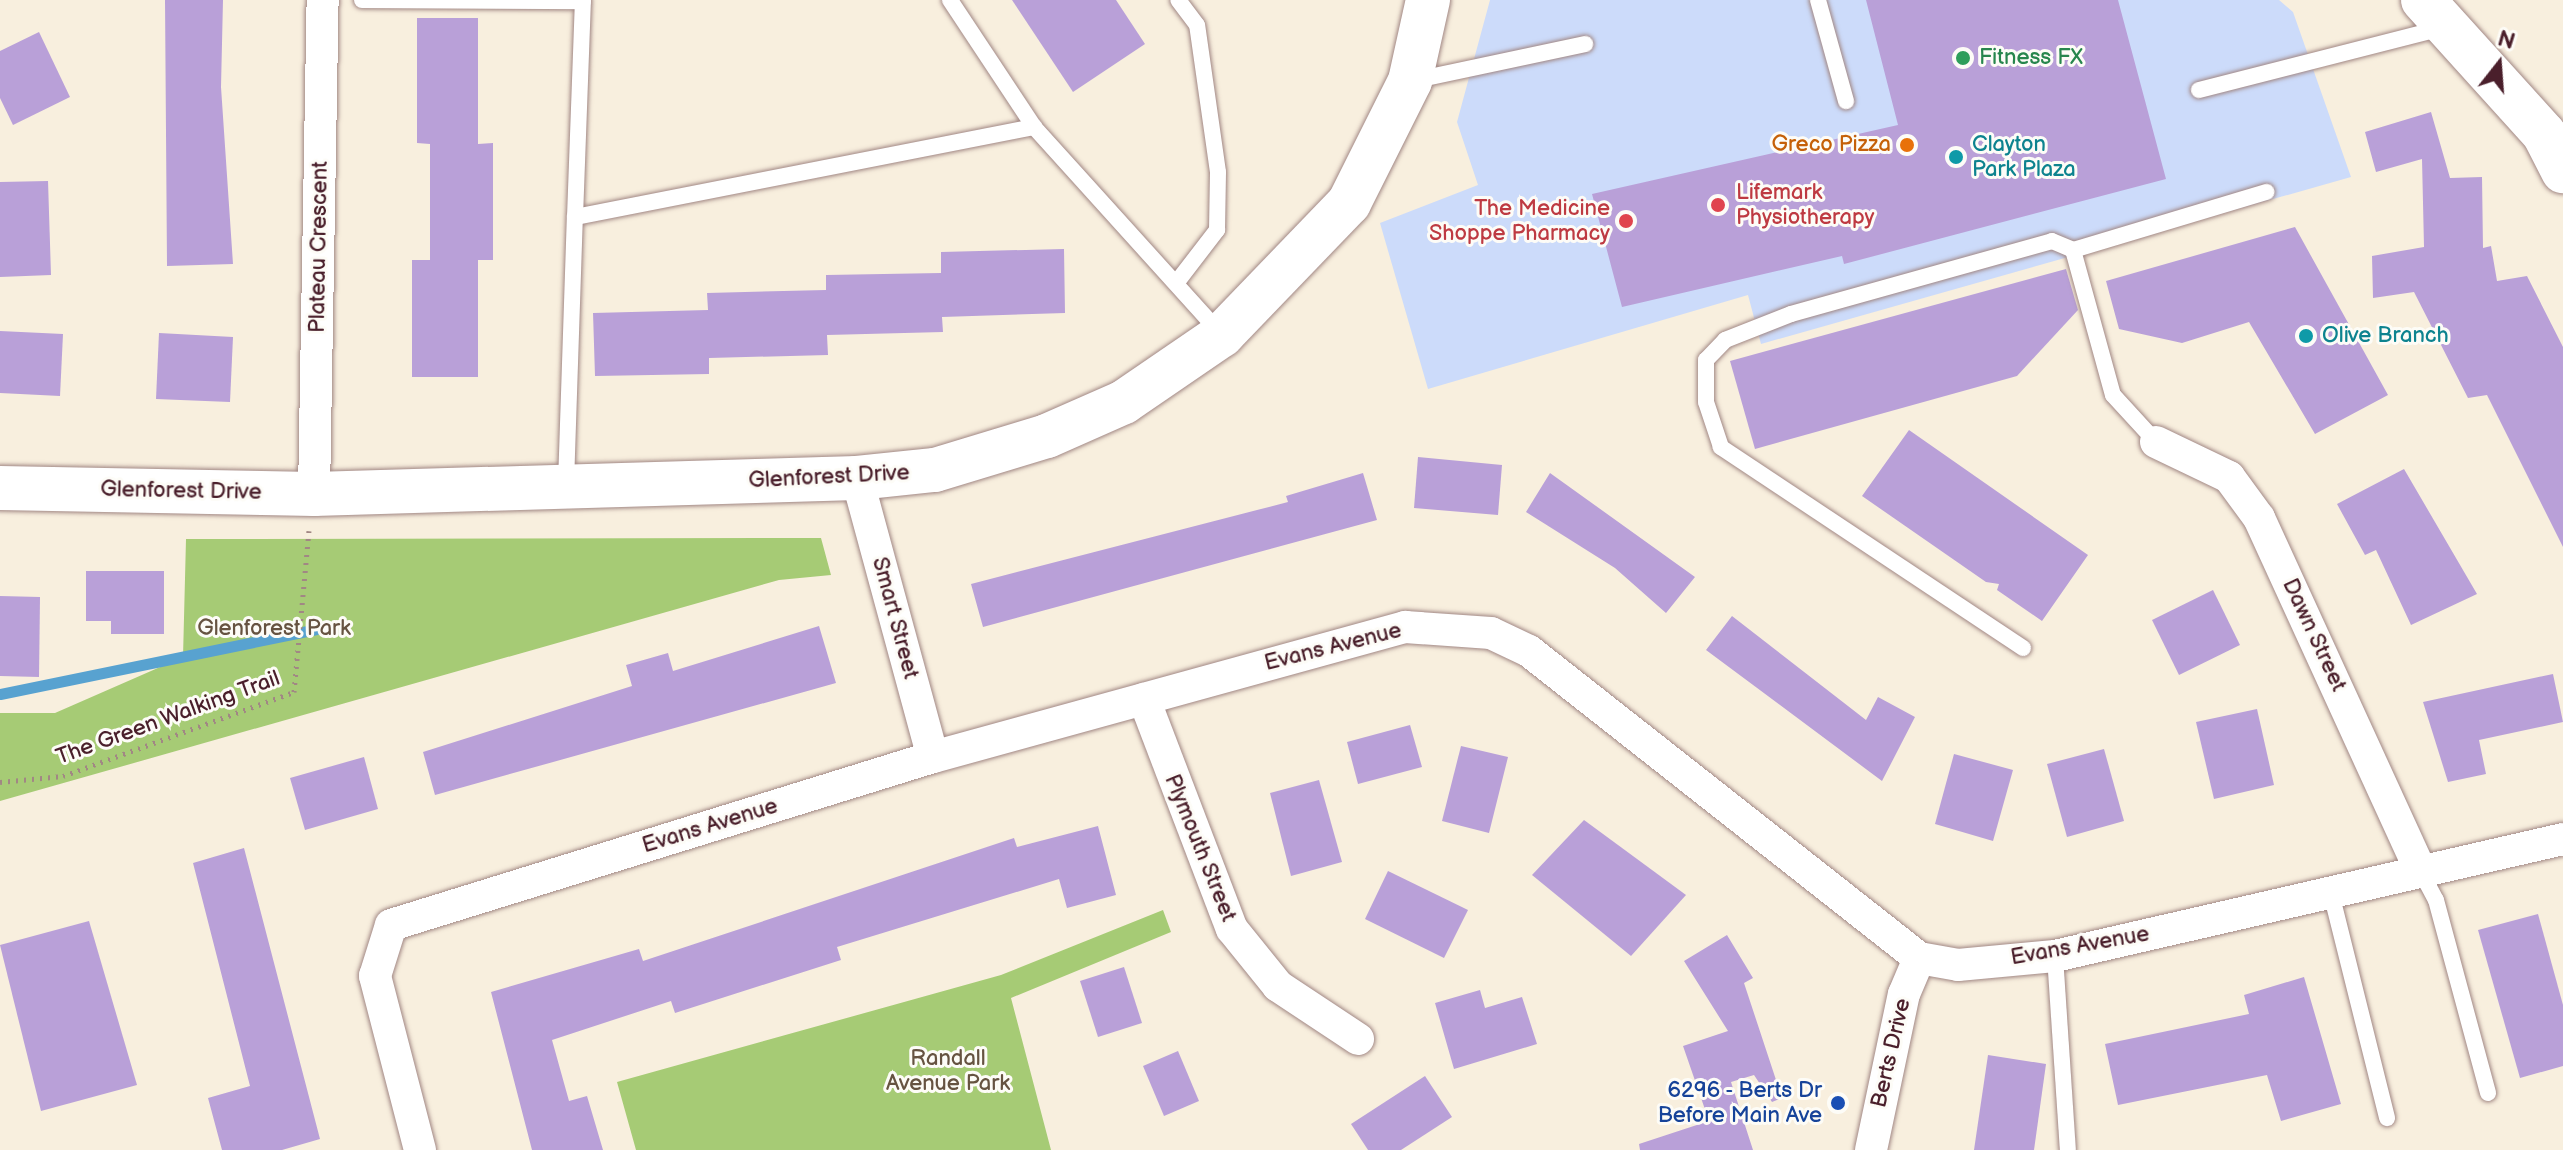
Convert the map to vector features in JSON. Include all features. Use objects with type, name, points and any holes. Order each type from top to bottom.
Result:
[{"type":"street","name":"Plateau Crescent","points":[[314,494],[323,0]]},
{"type":"street","name":"Glenforest Drive","points":[[0,488],[314,494],[566,489],[857,478],[935,470],[1047,436],[1124,402],[1222,335],[1349,203],[1410,81],[1428,0]]},
{"type":"street","points":[[2435,13],[2557,143]]},
{"type":"street","name":"Dawn Street","points":[[2156,442],[2229,477],[2259,518],[2421,872]]},
{"type":"street","name":"Smart Street","points":[[857,478],[933,757]]},
{"type":"street","name":"Evans Avenue","points":[[420,1150],[375,976],[391,925],[933,757],[1405,627],[1491,633],[1578,684],[1919,958],[1958,965],[2055,956],[2563,839]]},
{"type":"street","name":"Plymouth Street","points":[[1144,699],[1232,929],[1278,986],[1358,1039]]},
{"type":"street","name":"Berts Drive","points":[[1871,1150],[1904,994],[1919,958]]},
{"type":"lane","points":[[362,0],[583,0],[566,489]]},
{"type":"lane","points":[[950,0],[1034,127],[1222,335]]},
{"type":"lane","points":[[1177,282],[1217,230],[1218,172],[1197,25],[1178,0]]},
{"type":"lane","points":[[1818,0],[1846,101]]},
{"type":"lane","points":[[2199,90],[2435,13]]},
{"type":"lane","points":[[1410,81],[1585,44]]},
{"type":"lane","points":[[575,217],[1034,127]]},
{"type":"lane","points":[[2023,648],[1721,447],[1706,402],[1706,360],[1725,340],[1791,314],[2052,241],[2073,250],[2266,192]]},
{"type":"lane","points":[[2073,250],[2113,395],[2156,442]]},
{"type":"lane","points":[[2421,872],[2436,900],[2488,1093]]},
{"type":"lane","points":[[2331,893],[2387,1118]]},
{"type":"lane","points":[[2055,956],[2068,1150]]},
{"type":"path","name":"The Green Walking Trail","points":[[0,782],[63,776],[294,692],[314,494]]},
{"type":"shaded area","name":"Clayton Park Plaza","points":[[1490,0],[2279,0],[2293,12],[2351,177],[1761,344],[1748,295],[1428,389],[1380,223],[1478,185],[1457,122]]},
{"type":"green space","name":"Glenforest Park","points":[[821,538],[831,575],[779,580],[0,801],[0,713],[55,713],[183,657],[186,539]]},
{"type":"green space","name":"Randall Avenue Park","points":[[1163,910],[1171,932],[1011,998],[1051,1150],[636,1150],[617,1082],[1001,975]]},
{"type":"building","points":[[165,0],[223,0],[221,87],[233,264],[167,266]]},
{"type":"building","points":[[1012,0],[1116,0],[1145,44],[1073,92]]},
{"type":"building","name":"Clayton Park Plaza","points":[[1866,0],[2118,0],[2166,179],[1844,264],[1842,256],[1622,307],[1592,194],[1898,125]]},
{"type":"building","points":[[417,18],[478,18],[478,144],[493,143],[493,260],[478,260],[478,377],[412,377],[412,260],[430,260],[430,144],[417,143]]},
{"type":"building","points":[[39,32],[70,97],[13,125],[0,98],[0,51]]},
{"type":"building","points":[[2431,112],[2450,178],[2482,177],[2483,248],[2491,246],[2497,281],[2527,276],[2563,347],[2563,547],[2487,395],[2468,398],[2414,292],[2373,298],[2372,256],[2424,247],[2422,159],[2376,172],[2365,132]]},
{"type":"building","points":[[48,181],[51,275],[0,277],[0,182]]},
{"type":"building","name":"Olive Branch","points":[[2295,227],[2388,395],[2315,434],[2249,322],[2182,343],[2119,329],[2106,281]]},
{"type":"building","points":[[1064,249],[1065,313],[942,317],[943,332],[827,335],[828,355],[709,358],[709,374],[595,376],[593,313],[708,310],[707,293],[826,290],[826,275],[941,273],[941,252]]},
{"type":"building","points":[[2066,269],[2078,310],[2017,376],[1755,449],[1730,361]]},
{"type":"building","points":[[0,331],[63,334],[60,396],[0,393]]},
{"type":"building","points":[[159,333],[233,337],[230,402],[156,399]]},
{"type":"building","points":[[1909,430],[2088,555],[2042,621],[1997,590],[1999,584],[1986,582],[1862,496]]},
{"type":"building","points":[[1418,457],[1502,465],[1498,515],[1414,508]]},
{"type":"building","points":[[2404,469],[2477,594],[2411,625],[2376,550],[2365,555],[2337,504]]},
{"type":"building","points":[[1363,473],[1377,520],[983,627],[971,584],[1288,502],[1286,496]]},
{"type":"building","points":[[1550,473],[1695,577],[1666,613],[1615,568],[1526,512]]},
{"type":"building","points":[[86,571],[164,571],[164,634],[111,634],[111,621],[86,621]]},
{"type":"building","points":[[2213,590],[2240,645],[2179,675],[2152,620]]},
{"type":"building","points":[[0,596],[40,597],[39,677],[0,676]]},
{"type":"building","points":[[1732,616],[1866,720],[1878,697],[1915,717],[1882,781],[1706,650]]},
{"type":"building","points":[[819,626],[836,683],[435,795],[423,752],[632,686],[626,665],[668,653],[673,671]]},
{"type":"building","points":[[2553,674],[2563,722],[2479,740],[2486,774],[2448,782],[2423,702]]},
{"type":"building","points":[[2257,709],[2274,785],[2214,799],[2196,722]]},
{"type":"building","points":[[1410,725],[1422,767],[1358,784],[1347,742]]},
{"type":"building","points":[[1461,746],[1508,757],[1489,833],[1442,821]]},
{"type":"building","points":[[2104,749],[2124,821],[2067,837],[2047,764]]},
{"type":"building","points":[[1954,754],[2013,770],[1993,841],[1935,824]]},
{"type":"building","points":[[364,757],[378,809],[305,830],[290,778]]},
{"type":"building","points":[[1319,780],[1342,862],[1291,876],[1270,793]]},
{"type":"building","points":[[1584,820],[1686,895],[1631,956],[1532,875]]},
{"type":"building","points":[[1098,826],[1116,895],[1067,908],[1059,879],[837,947],[841,960],[675,1013],[671,1001],[552,1040],[569,1101],[587,1096],[603,1150],[532,1150],[491,992],[639,949],[643,961],[1014,838],[1017,847]]},
{"type":"building","points":[[244,848],[320,1139],[282,1150],[222,1150],[208,1098],[250,1086],[193,863]]},
{"type":"building","points":[[1388,871],[1468,910],[1444,958],[1365,919]]},
{"type":"building","points":[[2538,914],[2563,1005],[2563,1066],[2520,1078],[2478,930]]},
{"type":"building","points":[[89,921],[137,1085],[41,1111],[0,945]]},
{"type":"building","points":[[1727,935],[1753,978],[1744,983],[1782,1098],[1772,1102],[1754,1075],[1731,1082],[1753,1150],[1640,1150],[1639,1144],[1709,1121],[1683,1046],[1728,1031],[1684,961]]},
{"type":"building","points":[[1124,967],[1142,1023],[1098,1037],[1080,981]]},
{"type":"building","points":[[2304,977],[2341,1104],[2281,1121],[2267,1075],[2118,1105],[2105,1044],[2249,1014],[2244,995]]},
{"type":"building","points":[[1480,990],[1485,1008],[1522,997],[1537,1044],[1454,1069],[1435,1003]]},
{"type":"building","points":[[1178,1051],[1199,1101],[1164,1116],[1143,1066]]},
{"type":"building","points":[[1988,1055],[2046,1064],[2034,1150],[1974,1150]]},
{"type":"building","points":[[1425,1076],[1452,1117],[1401,1150],[1368,1150],[1351,1124]]},
{"type":"waterway","points":[[0,694],[316,629]]},
{"type":"place","name":"Fitness FX","points":[[1963,58]]},
{"type":"place","name":"Greco Pizza","points":[[1907,145]]},
{"type":"place","name":"Clayton Park Plaza","points":[[1956,157]]},
{"type":"place","name":"Lifemark Physiotherapy","points":[[1718,205]]},
{"type":"place","name":"The Medicine Shoppe Pharmacy","points":[[1626,221]]},
{"type":"place","name":"Olive Branch","points":[[2306,336]]},
{"type":"place","name":"6296 - Berts Dr Before Main Ave","points":[[1838,1103]]}]
